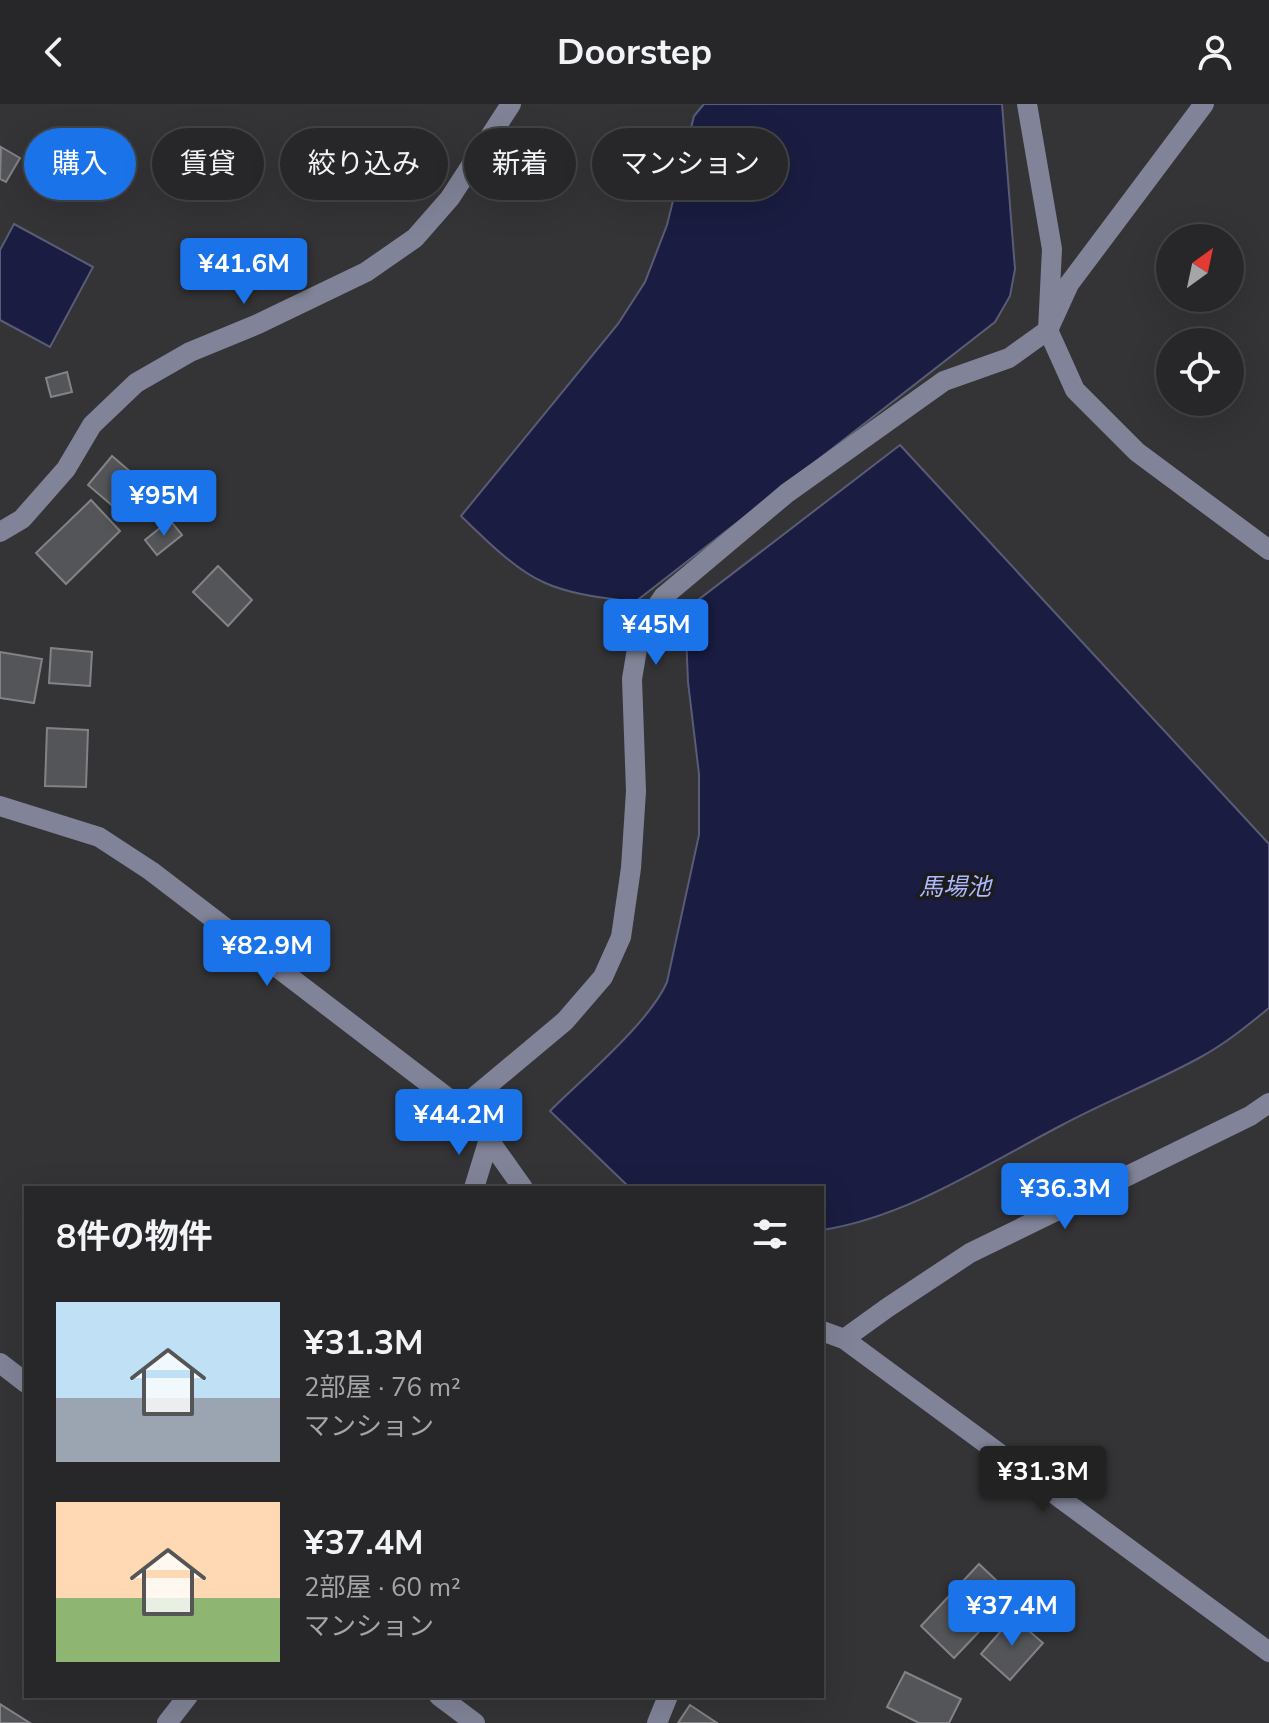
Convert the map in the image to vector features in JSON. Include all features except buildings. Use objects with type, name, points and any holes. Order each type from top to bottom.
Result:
[{"type":"street","points":[[0,532],[22,519],[66,469],[92,425],[136,383],[190,352],[258,324],[366,272],[415,238],[450,198],[511,104]]},
{"type":"street","points":[[1027,104],[1052,249],[1048,330],[1075,390],[1137,452],[1269,550]]},
{"type":"street","points":[[461,1108],[565,1021],[603,977],[621,937],[631,868],[636,791],[632,679],[640,631],[663,597],[787,493],[944,381],[1009,358],[1048,330],[1069,284],[1204,104]]},
{"type":"street","points":[[0,806],[99,837],[151,871],[461,1108],[489,1139],[522,1186]]},
{"type":"street","points":[[844,1339],[970,1253],[1250,1116],[1269,1103]]},
{"type":"street","points":[[475,1186],[489,1139]]},
{"type":"street","points":[[824,1332],[844,1339],[1269,1652]]},
{"type":"street","points":[[0,1363],[24,1381]]},
{"type":"street","points":[[167,1723],[186,1698]]},
{"type":"street","points":[[442,1698],[475,1723]]},
{"type":"street","points":[[657,1723],[667,1698]]},
{"type":"water","points":[[704,104],[1002,104],[1015,269],[1010,296],[995,322],[635,602],[565,590],[521,569],[461,516],[618,324],[645,282],[673,200],[788,200],[788,128],[691,128],[694,116]]},
{"type":"water","points":[[14,224],[93,267],[50,347],[0,320],[0,250]]},
{"type":"water","name":"馬場池","points":[[900,445],[1269,844],[1269,1008],[1227,1041],[1182,1067],[1079,1116],[946,1187],[885,1214],[854,1223],[824,1230],[824,1186],[628,1186],[550,1111],[631,1032],[667,982],[699,835],[699,774],[688,682],[685,610]]}]
